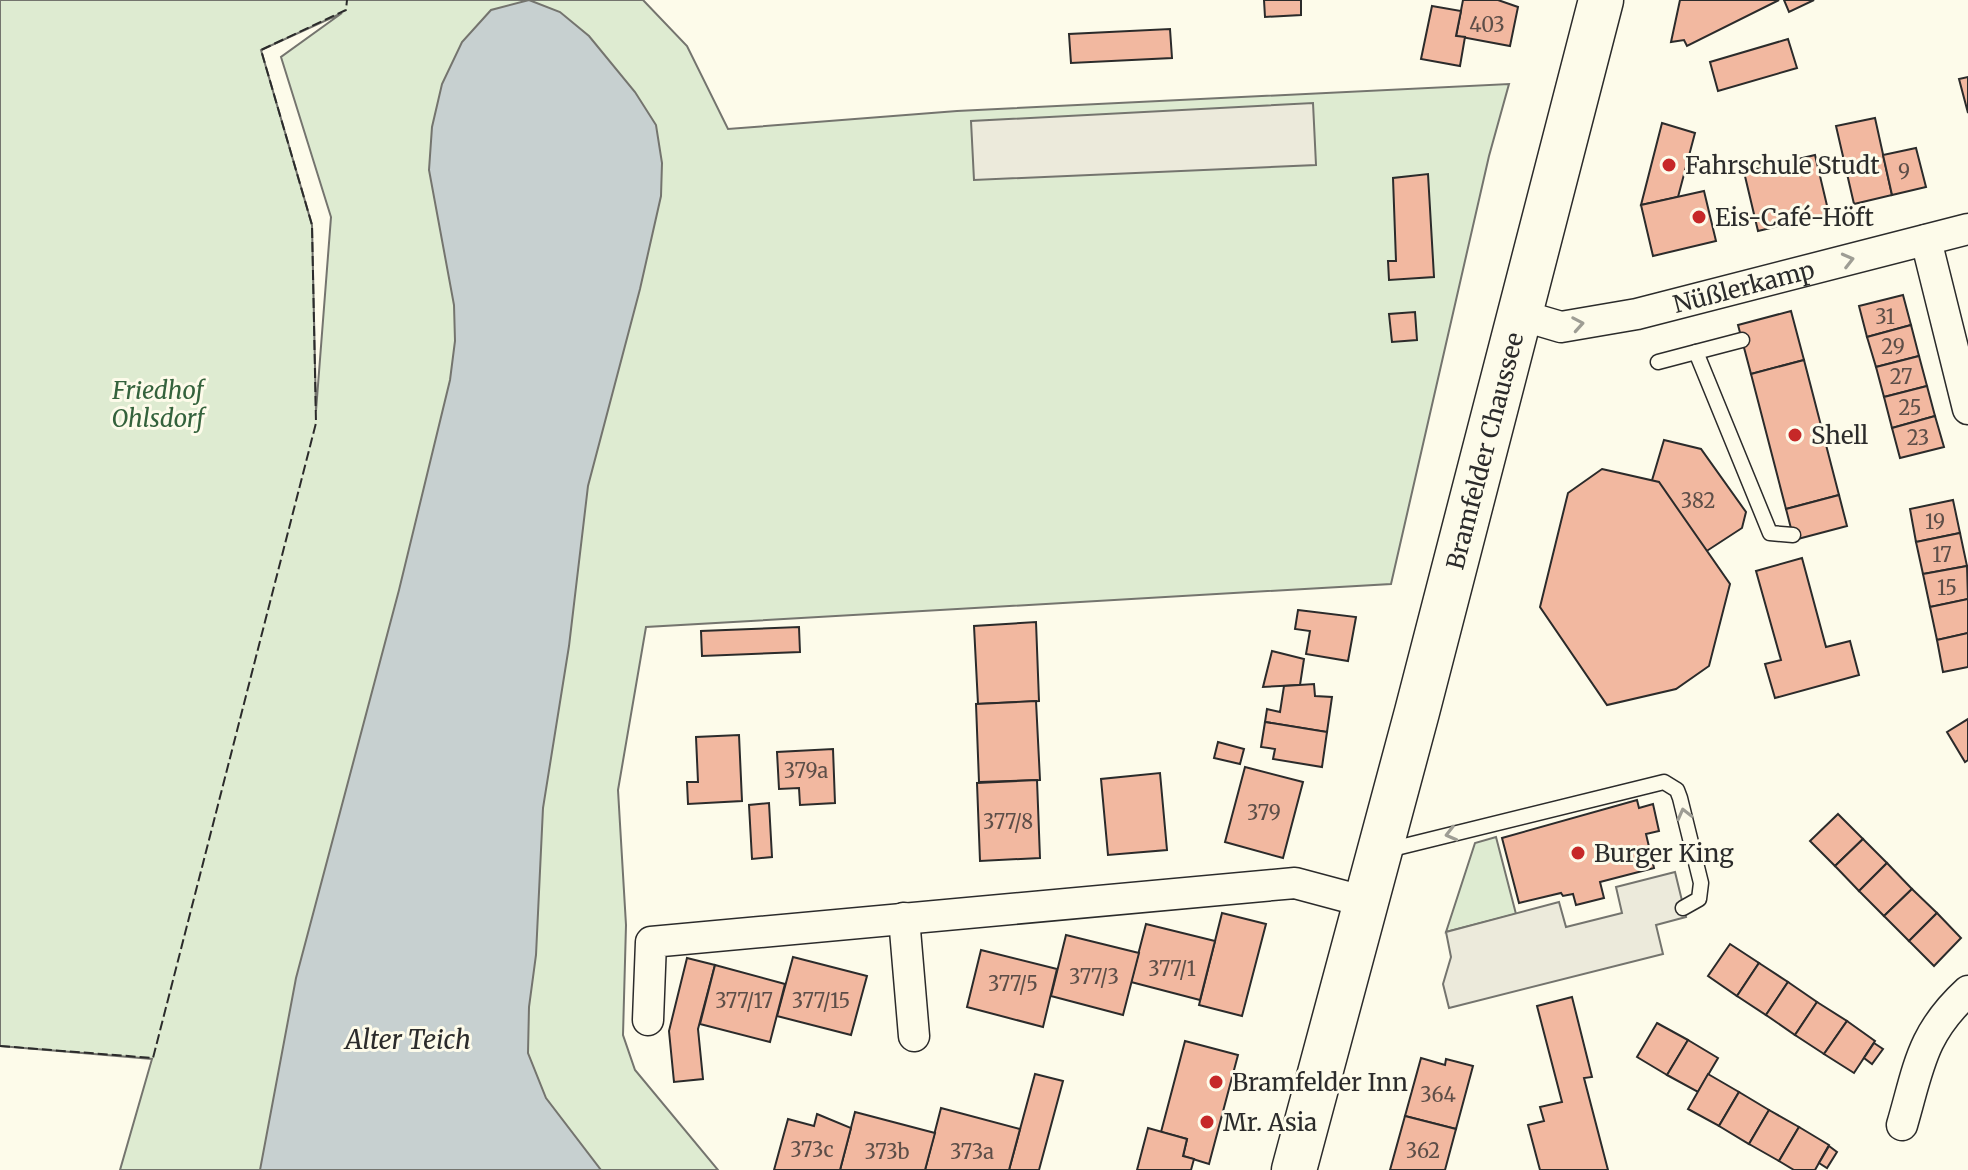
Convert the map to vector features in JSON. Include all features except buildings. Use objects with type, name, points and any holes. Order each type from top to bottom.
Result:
[{"type":"main road","name":"Bramfelder Chaussee","points":[[1294,1170],[1601,0]]},
{"type":"street","name":"Nüßlerkamp","points":[[1520,315],[1561,327],[1621,317],[1968,229]]},
{"type":"street","points":[[1926,240],[1968,409]]},
{"type":"street","points":[[648,1020],[651,942],[1295,883],[1366,902]]},
{"type":"street","points":[[904,918],[914,1036]]},
{"type":"street","points":[[1902,1125],[1927,1042],[1938,1020],[1968,991]]},
{"type":"lane","points":[[1658,362],[1742,340]]},
{"type":"lane","points":[[1696,352],[1770,533],[1793,535]]},
{"type":"lane","points":[[1378,852],[1664,782],[1677,790],[1680,798],[1701,883],[1699,899],[1683,908]]},
{"type":"green space","name":"Friedhof Ohlsdorf","points":[[0,0],[643,0],[687,46],[728,129],[957,111],[1509,84],[1489,156],[1391,584],[646,627],[618,790],[626,925],[623,1035],[635,1070],[718,1170],[120,1170],[152,1059],[0,1046]],"holes":[[[342,13],[281,57],[331,217],[316,411],[312,225],[261,50]]]},
{"type":"green space","points":[[1496,837],[1516,914],[1446,932],[1475,843]]},
{"type":"shaded area","points":[[1313,103],[1316,165],[974,180],[971,121]]},
{"type":"shaded area","points":[[1675,872],[1686,917],[1656,925],[1663,954],[1449,1008],[1443,984],[1451,957],[1446,932],[1559,902],[1566,927],[1622,913],[1616,887]]},
{"type":"water","name":"Alter Teich","points":[[529,0],[560,12],[589,36],[635,92],[656,125],[662,163],[661,196],[640,289],[588,486],[569,646],[543,808],[536,955],[529,1007],[528,1053],[546,1098],[601,1170],[260,1170],[296,978],[399,590],[450,380],[455,341],[454,305],[429,170],[432,127],[442,84],[462,42],[491,10]]},
{"type":"fence","points":[[0,1046],[153,1058],[316,423],[312,225],[261,50],[346,10],[347,0]]},
{"type":"place","name":"Fahrschule Studt","points":[[1669,165]]},
{"type":"place","name":"Eis-Café-Höft","points":[[1699,217]]},
{"type":"place","name":"Shell","points":[[1795,435]]},
{"type":"place","name":"Burger King","points":[[1578,853]]},
{"type":"place","name":"Bramfelder Inn","points":[[1216,1082]]},
{"type":"place","name":"Mr. Asia","points":[[1207,1122]]}]
